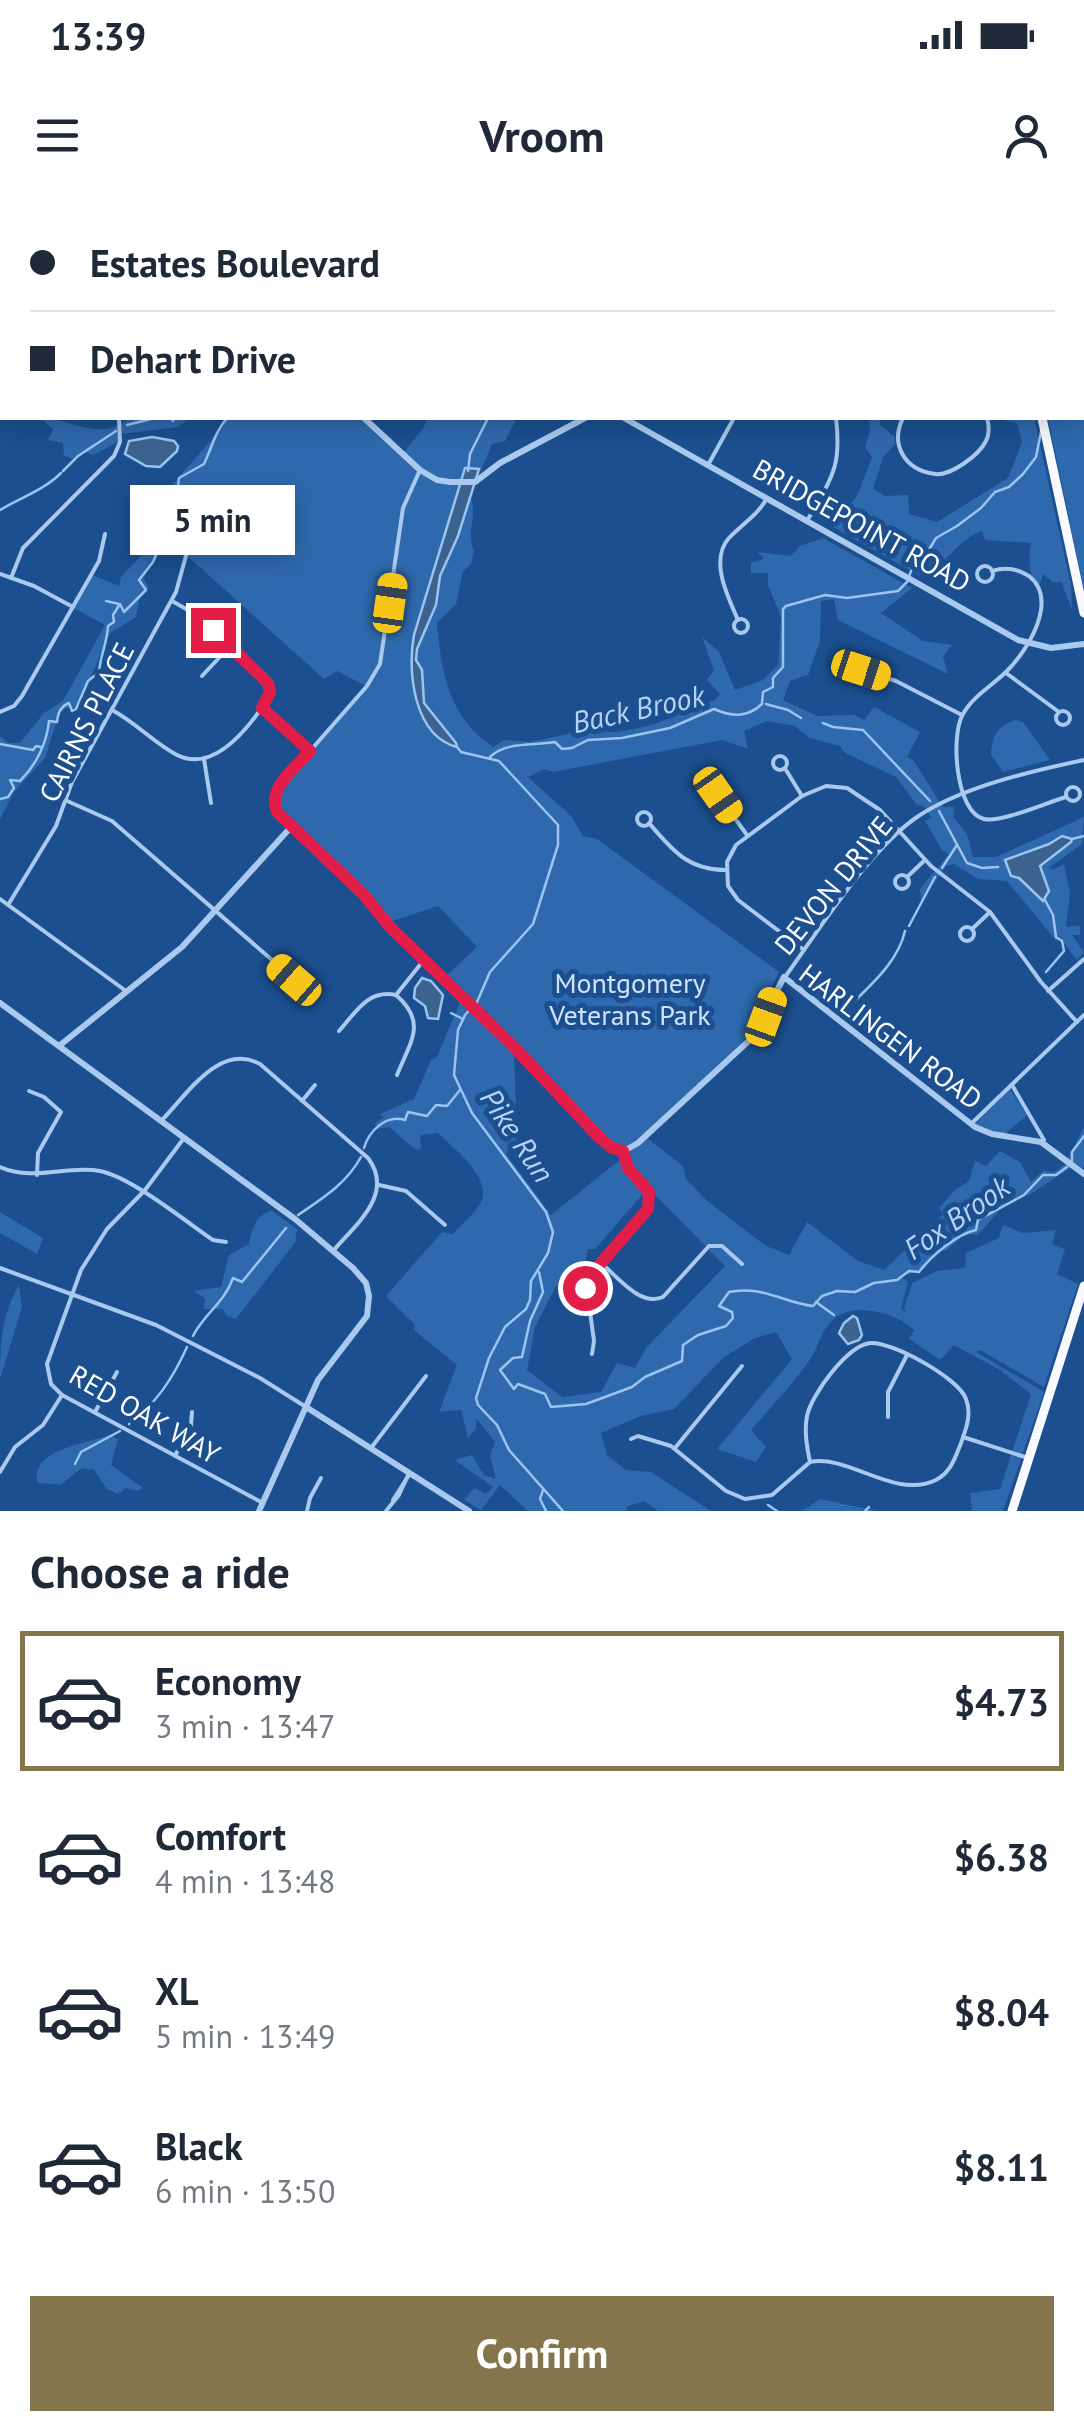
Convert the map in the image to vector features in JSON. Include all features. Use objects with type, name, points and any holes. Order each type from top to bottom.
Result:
[{"type":"highway","points":[[1042,422],[1084,614]]},
{"type":"highway","points":[[1012,1511],[1084,1286]]},
{"type":"street","points":[[661,200],[684,200]]},
{"type":"street","points":[[11,578],[23,548],[114,456],[120,442],[120,420]]},
{"type":"street","points":[[366,420],[420,470],[440,481],[461,482],[474,482],[581,420]]},
{"type":"street","name":"BRIDGEPOINT ROAD","points":[[628,420],[1026,644],[1051,648],[1084,644]]},
{"type":"street","points":[[708,465],[733,420]]},
{"type":"street","points":[[807,521],[835,471],[839,448],[836,420]]},
{"type":"street","points":[[902,420],[896,440],[902,456],[939,474],[954,470],[984,444],[989,431],[987,420]]},
{"type":"street","points":[[420,470],[403,508],[380,664],[367,686],[274,796],[275,809],[599,1137],[623,1151],[628,1168],[647,1189],[650,1202],[588,1278],[585,1288],[594,1341],[592,1354]]},
{"type":"street","points":[[738,620],[724,588],[721,554],[729,537],[756,515],[767,498]]},
{"type":"street","points":[[0,712],[14,706],[22,696],[99,561],[106,534]]},
{"type":"street","name":"CAIRNS PLACE","points":[[8,905],[56,826],[65,800],[172,600],[187,552]]},
{"type":"street","points":[[992,571],[1020,571],[1033,580],[1040,591],[1042,613],[1006,673],[962,715],[954,748],[966,794],[972,811],[986,820],[1066,796]]},
{"type":"street","points":[[0,574],[73,608]]},
{"type":"street","points":[[112,710],[178,756],[204,759],[221,752],[262,708],[270,692],[268,683],[196,614],[172,600]]},
{"type":"street","points":[[202,676],[230,646]]},
{"type":"street","points":[[861,670],[896,681],[962,715]]},
{"type":"street","points":[[1006,673],[1059,712]]},
{"type":"street","points":[[262,708],[310,751]]},
{"type":"street","points":[[204,759],[210,803]]},
{"type":"street","name":"DEVON DRIVE","points":[[784,978],[880,850],[899,831],[931,808],[966,794],[1084,760]]},
{"type":"street","points":[[785,768],[802,796]]},
{"type":"street","points":[[804,950],[738,900],[728,886],[726,870],[731,851],[802,796],[826,786],[847,788],[883,813],[925,860],[990,912],[1048,991],[1078,1022]]},
{"type":"street","points":[[718,795],[747,835]]},
{"type":"street","points":[[65,800],[112,822],[294,980]]},
{"type":"street","points":[[649,823],[682,860],[726,870]]},
{"type":"street","points":[[59,1046],[182,947],[292,827]]},
{"type":"street","points":[[908,877],[925,860]]},
{"type":"street","points":[[0,898],[126,992]]},
{"type":"street","points":[[972,929],[990,912]]},
{"type":"street","points":[[1048,991],[1084,960]]},
{"type":"street","points":[[396,995],[423,961]]},
{"type":"street","name":"HARLINGEN ROAD","points":[[623,1151],[642,1140],[753,1037],[784,978],[972,1124],[986,1132],[1045,1145],[1084,1174]]},
{"type":"street","points":[[339,1031],[372,996],[396,995],[412,1012],[416,1024],[397,1076]]},
{"type":"street","points":[[0,1003],[334,1251],[366,1283],[369,1309],[363,1324],[324,1369],[261,1507]]},
{"type":"street","points":[[972,1124],[1084,1015]]},
{"type":"street","points":[[161,1121],[212,1068],[231,1058],[256,1062],[368,1158],[376,1170],[378,1185],[372,1205],[334,1251]]},
{"type":"street","points":[[1012,1085],[1045,1145]]},
{"type":"street","points":[[302,1101],[316,1086]]},
{"type":"street","points":[[30,1091],[61,1112],[38,1153],[37,1174]]},
{"type":"street","name":"RED OAK WAY","points":[[184,1138],[142,1193],[107,1229],[81,1270],[47,1368],[51,1384],[62,1395],[261,1507]]},
{"type":"street","points":[[0,1168],[17,1174],[104,1172],[213,1240],[226,1242]]},
{"type":"street","points":[[378,1185],[406,1191],[445,1225]]},
{"type":"street","points":[[601,1263],[650,1301],[663,1297],[709,1246],[722,1246],[742,1264]]},
{"type":"street","points":[[0,1268],[156,1325],[260,1378],[469,1511]]},
{"type":"street","points":[[631,1439],[641,1436],[674,1448],[722,1488],[745,1499],[772,1495],[810,1462],[832,1461],[886,1481],[928,1482],[950,1469],[963,1437],[968,1407],[961,1389],[886,1345],[860,1346],[845,1358],[810,1406],[805,1430],[810,1462]]},
{"type":"street","points":[[888,1417],[888,1392],[907,1356]]},
{"type":"street","points":[[674,1448],[742,1366]]},
{"type":"street","points":[[95,1412],[116,1372]]},
{"type":"street","points":[[371,1449],[426,1376]]},
{"type":"street","points":[[0,1472],[15,1448],[43,1424],[62,1395]]},
{"type":"street","points":[[174,1456],[191,1424],[192,1412]]},
{"type":"street","points":[[963,1437],[1028,1458]]},
{"type":"street","points":[[386,1511],[409,1474]]},
{"type":"street","points":[[308,1511],[310,1498],[322,1478]]},
{"type":"green space","points":[[42,420],[107,429],[126,420],[187,420],[178,427],[121,434],[120,441],[93,455],[83,451],[72,459],[64,455],[63,443],[48,440],[53,429]]},
{"type":"green space","name":"Montgomery Veterans Park","points":[[223,420],[363,420],[401,456],[426,420],[516,420],[505,441],[492,444],[470,496],[474,551],[471,564],[463,571],[456,604],[437,623],[445,676],[457,708],[493,747],[504,740],[531,742],[581,731],[618,732],[652,725],[715,700],[720,694],[707,680],[714,670],[702,637],[719,652],[735,690],[763,680],[778,665],[781,617],[768,585],[768,573],[751,573],[751,563],[764,559],[758,552],[791,556],[800,546],[823,538],[912,588],[881,613],[923,641],[952,645],[943,657],[948,674],[838,620],[834,599],[821,601],[820,641],[808,675],[790,681],[783,700],[817,716],[854,715],[864,720],[874,707],[920,732],[907,757],[913,760],[943,807],[954,807],[953,817],[967,834],[973,857],[996,857],[1084,817],[1082,844],[1050,867],[1052,870],[1064,864],[1070,893],[1066,927],[1080,926],[1080,935],[1072,935],[1084,952],[1077,960],[1058,935],[1057,942],[1007,881],[978,879],[954,864],[946,866],[921,901],[920,889],[949,854],[942,850],[925,821],[931,818],[925,807],[917,805],[896,777],[845,753],[840,746],[810,738],[795,726],[767,721],[744,731],[748,749],[722,740],[553,772],[544,769],[528,777],[571,816],[583,836],[597,839],[779,972],[747,1038],[641,1139],[626,1148],[615,1147],[494,1024],[487,1011],[476,1007],[444,978],[477,947],[438,906],[389,922],[370,898],[277,808],[278,791],[368,687],[337,671],[324,679],[164,535],[164,548],[143,578],[149,588],[140,595],[136,617],[110,633],[77,708],[66,708],[59,714],[45,758],[14,792],[0,819],[0,736],[8,743],[20,743],[44,713],[63,701],[105,625],[72,607],[90,574],[119,586],[121,577],[145,551],[161,498],[219,431]]},
{"type":"green space","points":[[869,420],[880,420],[880,425],[895,437],[895,444],[883,457],[873,489],[885,496],[908,495],[909,514],[937,522],[1008,478],[1022,442],[1017,423],[1005,421],[1034,420],[1071,585],[1072,610],[1061,581],[1054,583],[1043,574],[1038,589],[1030,567],[1031,543],[985,540],[982,531],[966,540],[924,578],[833,527],[858,494],[872,457],[865,447]]},
{"type":"green space","points":[[1048,420],[1084,420],[1084,591]]},
{"type":"green space","points":[[1016,720],[1023,722],[1050,760],[1003,772],[991,755],[993,742],[1000,728]]},
{"type":"green space","points":[[461,1000],[514,1051],[517,1141],[506,1154],[551,1215],[647,1138],[683,1166],[686,1179],[706,1200],[766,1246],[789,1255],[807,1222],[858,1261],[884,1270],[943,1214],[939,1208],[969,1181],[975,1161],[986,1166],[1000,1151],[1020,1162],[1031,1182],[1044,1170],[1053,1173],[1065,1164],[1084,1127],[1084,1166],[1080,1170],[1070,1168],[1029,1195],[1010,1198],[978,1235],[965,1234],[947,1250],[935,1252],[925,1268],[901,1277],[908,1282],[901,1309],[906,1312],[912,1283],[937,1271],[965,1268],[966,1253],[999,1238],[1003,1225],[1023,1233],[1056,1230],[1052,1244],[1065,1249],[1057,1274],[1078,1284],[1044,1387],[980,1350],[976,1352],[1044,1392],[1003,1511],[972,1511],[970,1493],[1000,1489],[1031,1394],[1000,1370],[954,1345],[940,1360],[909,1339],[914,1330],[907,1324],[865,1310],[844,1313],[831,1322],[811,1358],[751,1430],[766,1447],[756,1462],[717,1449],[792,1359],[776,1332],[755,1338],[724,1357],[674,1409],[641,1416],[601,1433],[607,1455],[626,1470],[651,1472],[711,1511],[658,1511],[644,1501],[628,1506],[626,1511],[528,1511],[500,1485],[481,1510],[464,1500],[474,1488],[486,1494],[493,1487],[455,1460],[472,1455],[484,1475],[496,1479],[490,1456],[495,1442],[476,1418],[476,1429],[468,1438],[461,1410],[439,1412],[457,1365],[414,1330],[415,1325],[386,1296],[442,1232],[453,1234],[474,1212],[483,1195],[482,1185],[470,1165],[438,1133],[420,1135],[421,1148],[416,1150],[389,1127],[375,1129],[376,1122],[384,1118],[380,1114],[414,1099],[431,1060],[437,1057]],"holes":[[[648,1188],[725,1266],[646,1348],[635,1368],[617,1363],[601,1392],[562,1397],[527,1370],[535,1327],[556,1286],[577,1297],[588,1249],[595,1249]]]},
{"type":"green space","points":[[1010,1089],[1027,1115],[1005,1134],[975,1124]]},
{"type":"green space","points":[[272,1211],[298,1230],[297,1240],[236,1319],[227,1316],[223,1309],[204,1309],[205,1299],[194,1291],[221,1287],[229,1255],[249,1244],[258,1219]]},
{"type":"green space","points":[[0,1212],[43,1238],[37,1254],[0,1233]]},
{"type":"green space","points":[[19,1285],[22,1307],[0,1379],[3,1330]]},
{"type":"green space","points":[[109,1435],[118,1439],[111,1465],[143,1488],[126,1488],[118,1494],[107,1489],[94,1470],[82,1468],[60,1485],[38,1483],[42,1462],[50,1455]]},
{"type":"green space","points":[[820,1499],[877,1511],[802,1511]]},
{"type":"shaded area","points":[[152,437],[174,441],[178,446],[160,467],[146,466],[125,454],[129,441]]},
{"type":"shaded area","points":[[465,468],[479,469],[458,536],[440,576],[436,605],[416,660],[422,670],[424,703],[457,747],[443,741],[423,716],[413,684],[412,650]]},
{"type":"shaded area","points":[[1062,836],[1072,839],[1071,842],[1040,866],[1049,891],[1043,901],[1019,878],[1011,876],[1005,860]]},
{"type":"shaded area","points":[[422,978],[431,981],[443,995],[438,1019],[428,1018],[425,1006],[414,998]]},
{"type":"shaded area","points":[[853,1316],[862,1335],[848,1344],[839,1333]]},
{"type":"waterway","points":[[127,425],[147,420]]},
{"type":"waterway","points":[[0,799],[8,797],[14,788],[10,780],[20,781],[36,761],[49,721],[57,722],[63,706],[69,703],[72,711],[76,709],[88,681],[99,672],[113,615],[120,604],[124,612],[146,590],[139,580],[158,550],[157,518],[164,512],[162,516],[167,517],[176,501],[171,489],[178,487],[179,478],[204,464],[226,420]]},
{"type":"waterway","name":"Pike Run","points":[[468,471],[470,454],[487,420]]},
{"type":"waterway","name":"Back Brook","points":[[490,757],[512,746],[555,742],[562,749],[572,748],[588,740],[670,728],[714,709],[739,715],[751,712],[762,704],[763,692],[773,687],[773,678],[783,667],[786,606],[825,595],[847,598],[898,591],[907,582],[914,563],[927,553],[936,538],[1023,474],[1036,457],[1042,427]]},
{"type":"waterway","points":[[63,471],[116,431]]},
{"type":"waterway","points":[[0,510],[61,473]]},
{"type":"waterway","points":[[106,601],[119,604]]},
{"type":"waterway","points":[[766,704],[801,718]]},
{"type":"waterway","points":[[823,723],[863,730],[930,801]]},
{"type":"waterway","points":[[0,744],[33,750],[41,747]]},
{"type":"waterway","name":"Pike Run","points":[[457,747],[461,752],[499,761],[558,825],[558,845],[533,924],[490,972],[477,1002],[465,1015],[458,1030],[454,1075],[472,1113],[546,1212],[553,1232],[548,1253],[531,1281],[526,1309],[505,1327],[489,1358],[476,1398],[497,1425],[509,1450],[563,1511]]},
{"type":"waterway","points":[[939,811],[967,863],[982,868],[998,867]]},
{"type":"waterway","points":[[1072,839],[1084,836]]},
{"type":"waterway","points":[[942,868],[957,845]]},
{"type":"waterway","points":[[909,926],[935,877]]},
{"type":"waterway","points":[[1045,900],[1064,951],[1046,972]]},
{"type":"waterway","points":[[840,1016],[887,966],[905,931]]},
{"type":"waterway","points":[[451,1013],[463,1019]]},
{"type":"waterway","points":[[364,1148],[374,1130],[385,1122],[405,1120],[408,1112],[427,1116],[436,1105],[447,1106],[460,1090]]},
{"type":"waterway","name":"Fox Brook","points":[[1072,1161],[1072,1152],[1084,1136]]},
{"type":"waterway","points":[[298,1215],[341,1183],[361,1157]]},
{"type":"waterway","name":"Fox Brook","points":[[539,1272],[543,1292],[530,1321],[522,1357],[513,1358],[500,1370],[514,1389],[518,1384],[545,1394],[551,1407],[586,1404],[632,1387],[682,1361],[683,1345],[698,1335],[726,1326],[733,1318],[732,1312],[719,1306],[729,1292],[762,1293],[813,1306],[822,1296],[837,1291],[855,1292],[874,1283],[897,1280],[909,1271],[919,1272],[945,1246],[976,1230],[978,1220],[1024,1195],[1043,1175],[1056,1175],[1067,1167]]},
{"type":"waterway","points":[[193,1336],[233,1278],[242,1282],[286,1228]]},
{"type":"waterway","points":[[816,1302],[834,1315]]},
{"type":"waterway","points":[[129,1424],[163,1390],[187,1347]]},
{"type":"waterway","points":[[75,1464],[81,1452],[120,1431]]},
{"type":"waterway","points":[[543,1490],[540,1499],[546,1511]]},
{"type":"waterway","points":[[768,1505],[777,1511]]},
{"type":"waterway","points":[[865,1511],[869,1507]]},
{"type":"route","points":[[213,630],[268,683],[269,697],[262,708],[310,751],[275,791],[277,812],[364,895],[390,927],[510,1043],[599,1137],[623,1151],[628,1168],[649,1192],[648,1209],[588,1278],[585,1288]]}]
